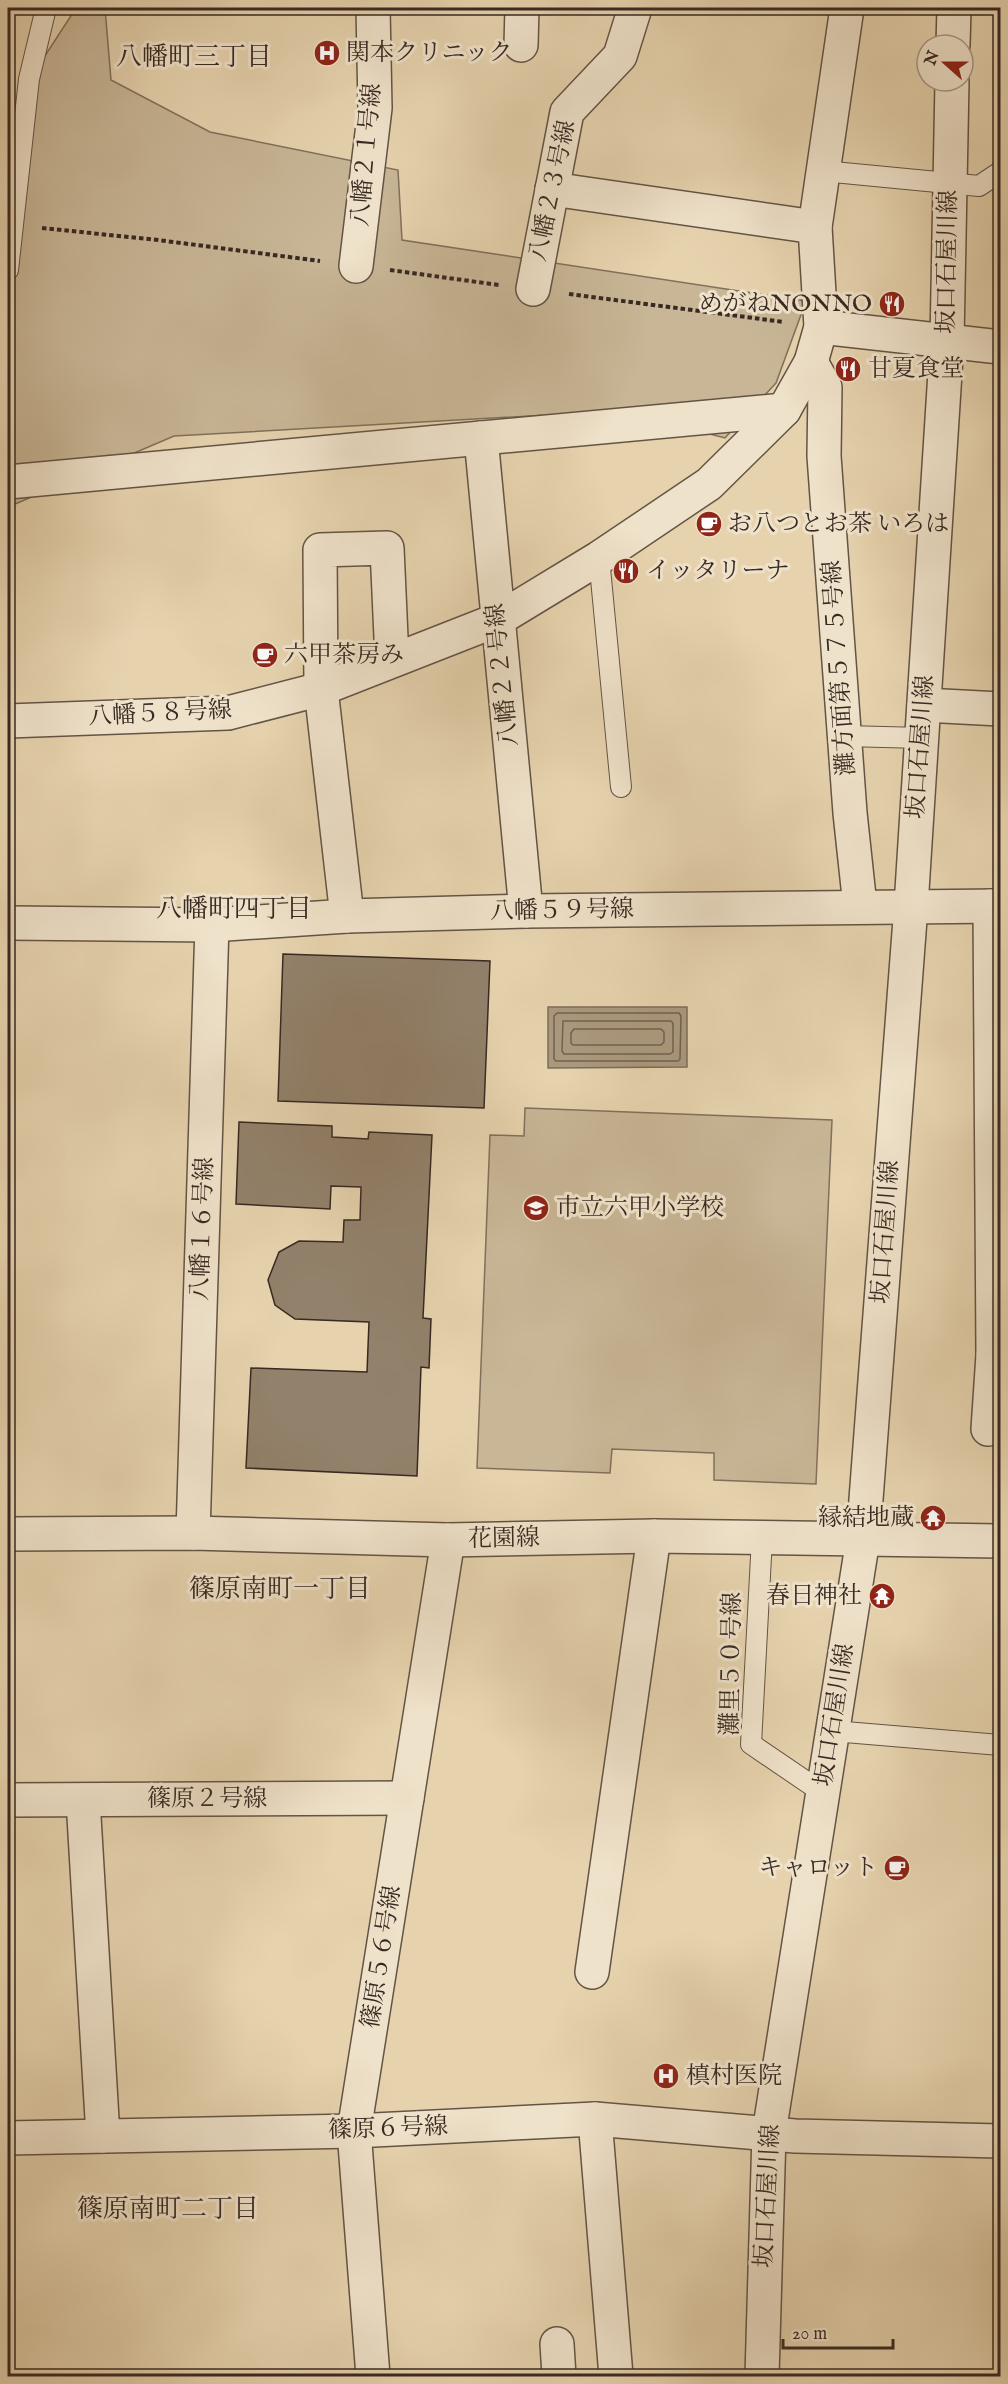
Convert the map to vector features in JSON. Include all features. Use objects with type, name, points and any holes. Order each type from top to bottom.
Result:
[{"type":"street","name":"八幡２１号線","points":[[356,266],[375,108],[373,8]]},
{"type":"street","points":[[521,45],[522,8]]},
{"type":"street","name":"八幡２３号線","points":[[532,289],[567,112],[620,56],[635,8]]},
{"type":"street","points":[[848,8],[815,227],[821,327],[1000,347]]},
{"type":"street","points":[[953,33],[954,8]]},
{"type":"street","name":"坂口石屋川線","points":[[762,2376],[769,2133],[863,1539],[911,906],[947,341],[948,184],[952,93]]},
{"type":"street","points":[[552,189],[815,227]]},
{"type":"street","name":"八幡５８号線","points":[[8,721],[228,713],[321,689],[497,620],[599,558],[709,484],[784,410],[811,363],[821,327]]},
{"type":"street","name":"灘方面第５７５号線","points":[[811,363],[825,387],[824,456],[860,906]]},
{"type":"street","points":[[8,482],[784,410]]},
{"type":"street","name":"八幡２２号線","points":[[481,438],[526,911]]},
{"type":"street","points":[[347,916],[321,689],[321,550],[387,548],[392,660]]},
{"type":"street","points":[[924,705],[1000,709]]},
{"type":"street","points":[[988,1429],[997,1355],[995,906]]},
{"type":"street","name":"八幡５９号線","points":[[8,923],[212,925],[347,916],[526,911],[995,906]]},
{"type":"street","name":"八幡１６号線","points":[[193,1533],[212,925]]},
{"type":"street","name":"花園線","points":[[8,1534],[193,1533],[448,1540],[654,1536],[1000,1541]]},
{"type":"street","points":[[592,1972],[654,1536]]},
{"type":"street","name":"篠原５６号線","points":[[373,2376],[354,2131],[448,1540]]},
{"type":"street","name":"篠原２号線","points":[[8,1800],[407,1798]]},
{"type":"street","points":[[83,1800],[104,2136]]},
{"type":"street","points":[[595,2119],[616,2376]]},
{"type":"street","name":"篠原６号線","points":[[8,2138],[354,2131],[595,2119],[795,2136],[1000,2141]]},
{"type":"street","points":[[557,2344],[559,2376]]},
{"type":"lane","points":[[8,270],[29,79],[46,8]]},
{"type":"lane","points":[[823,171],[979,186],[1000,172]]},
{"type":"lane","points":[[599,558],[621,787]]},
{"type":"lane","points":[[845,736],[922,738]]},
{"type":"lane","name":"灘里５０号線","points":[[762,1538],[751,1744],[823,1793]]},
{"type":"lane","points":[[833,1731],[1000,1745]]},
{"type":"path","points":[[12,226],[159,240],[821,327]]},
{"type":"shaded area","points":[[76,8],[105,8],[111,80],[210,132],[398,170],[402,240],[806,301],[776,383],[725,438],[619,411],[174,436],[8,507],[8,103],[13,105]]},
{"type":"shaded area","points":[[525,1108],[832,1120],[816,1484],[714,1480],[714,1453],[612,1449],[610,1473],[477,1468],[490,1135],[524,1136]]},
{"type":"water","points":[[548,1007],[687,1007],[687,1067],[548,1068]]},
{"type":"building","points":[[283,954],[490,961],[484,1108],[278,1101]]},
{"type":"building","points":[[239,1122],[332,1126],[332,1137],[368,1139],[369,1132],[432,1135],[423,1318],[431,1319],[429,1368],[421,1367],[417,1476],[246,1468],[251,1368],[367,1372],[369,1322],[295,1319],[275,1305],[268,1280],[279,1252],[299,1241],[343,1242],[344,1220],[360,1220],[361,1187],[331,1186],[330,1209],[236,1204]]},
{"type":"place","name":"関本クリニック","points":[[327,53]]},
{"type":"place","name":"めがねNONNO","points":[[892,304]]},
{"type":"place","name":"甘夏食堂","points":[[848,369]]},
{"type":"place","name":"お八つとお茶 いろは","points":[[709,524]]},
{"type":"place","name":"イッタリーナ","points":[[626,571]]},
{"type":"place","name":"六甲茶房み","points":[[265,655]]},
{"type":"place","name":"市立六甲小学校","points":[[536,1208]]},
{"type":"place","name":"縁結地蔵","points":[[933,1518]]},
{"type":"place","name":"春日神社","points":[[882,1596]]},
{"type":"place","name":"キャロット","points":[[897,1868]]},
{"type":"place","name":"槙村医院","points":[[666,2076]]},
{"type":"district","name":"八幡町三丁目","points":[[194,57]]},
{"type":"district","name":"八幡町四丁目","points":[[234,909]]},
{"type":"district","name":"篠原南町一丁目","points":[[280,1589]]},
{"type":"district","name":"篠原南町二丁目","points":[[168,2209]]}]
